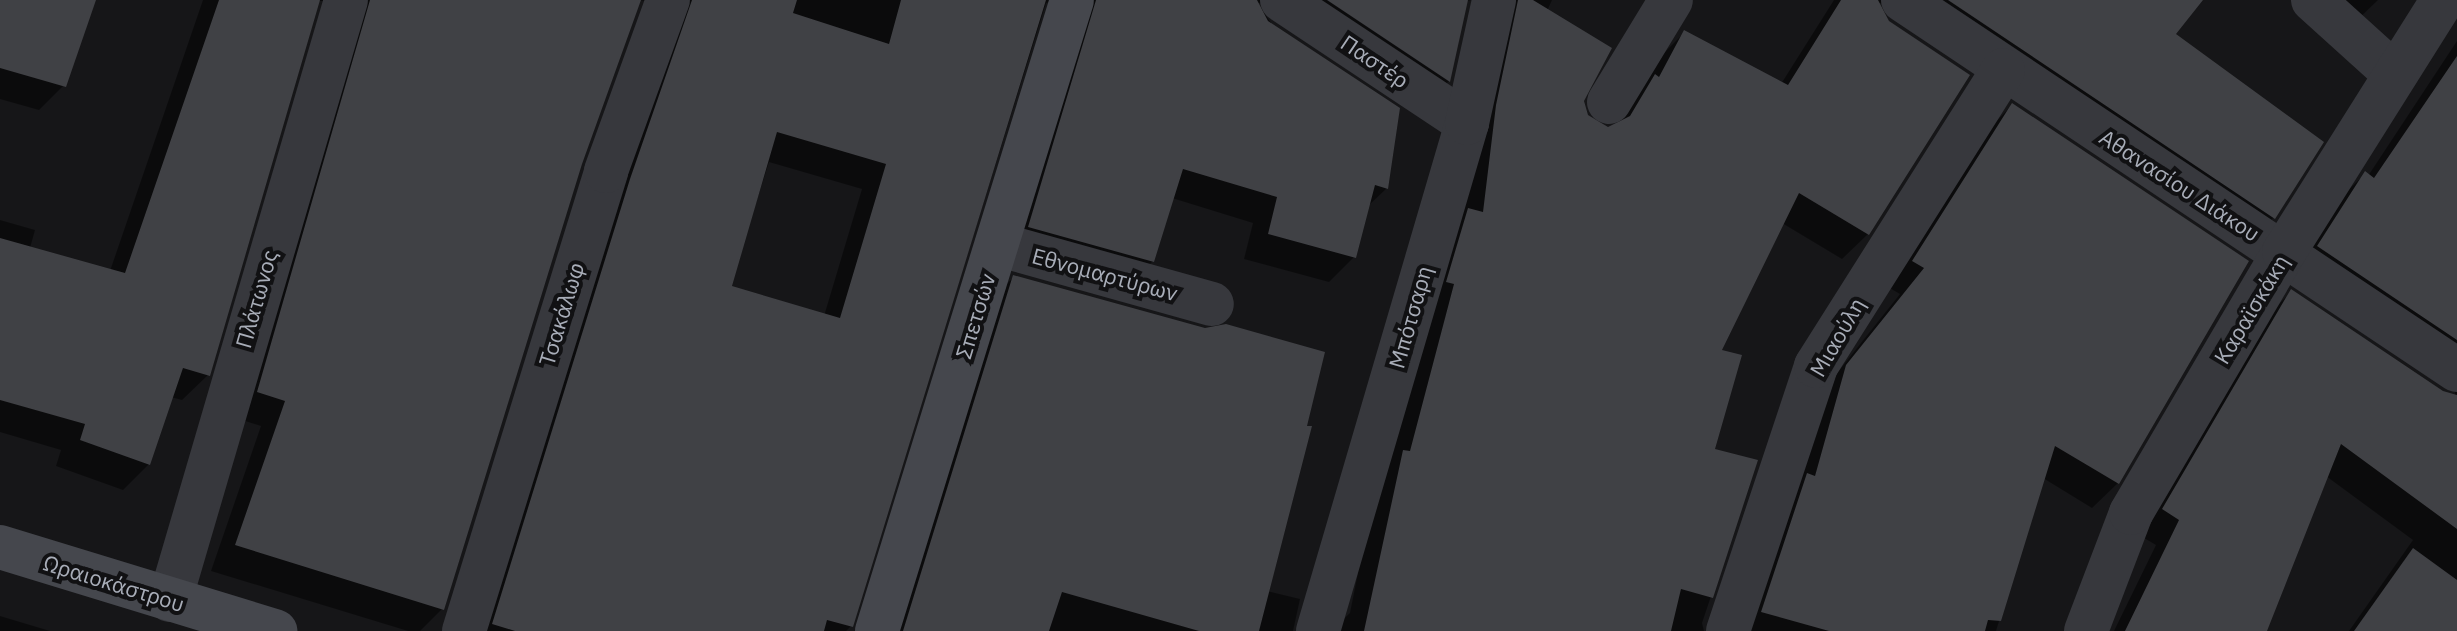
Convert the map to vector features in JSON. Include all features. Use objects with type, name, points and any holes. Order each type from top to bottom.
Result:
[{"type":"street","name":"Πλάτωνος","points":[[170,600],[346,0]]},
{"type":"street","name":"Τσακάλωφ","points":[[464,631],[606,171],[668,0]]},
{"type":"street","name":"Σπετσών","points":[[877,631],[1072,0]]},
{"type":"street","name":"Παστέρ","points":[[1282,0],[1467,123]]},
{"type":"street","name":"Μπότσαρη","points":[[1318,631],[1467,123],[1494,0]]},
{"type":"street","points":[[1609,102],[1671,0]]},
{"type":"street","name":"Αθανασίου Διάκου","points":[[1903,0],[2003,70],[2284,252],[2457,370]]},
{"type":"street","points":[[2313,0],[2395,74]]},
{"type":"street","name":"Καραϊσκάκη","points":[[2086,631],[2131,513],[2284,252],[2443,0]]},
{"type":"street","name":"Μιαούλη","points":[[1728,631],[1816,366],[2003,70]]},
{"type":"street","name":"Εθνομαρτύρων","points":[[997,244],[1212,304]]},
{"type":"street","name":"Ωραιοκάστρου","points":[[0,547],[275,631]]},
{"type":"building","points":[[0,0],[96,0],[66,87],[0,68]]},
{"type":"building","points":[[219,0],[320,0],[210,376],[183,368],[150,465],[80,440],[85,424],[0,400],[0,238],[125,273]]},
{"type":"building","points":[[370,0],[641,0],[582,164],[444,610],[235,545],[285,401],[257,392]]},
{"type":"building","points":[[692,0],[797,0],[793,13],[889,44],[901,0],[1046,0],[853,627],[827,620],[824,631],[515,631],[492,624],[630,179]],"holes":[[[777,132],[886,164],[840,318],[732,286]]]},
{"type":"building","points":[[1096,0],[1257,0],[1268,21],[1400,108],[1388,189],[1375,185],[1356,258],[1268,234],[1277,197],[1183,169],[1154,262],[1028,227]]},
{"type":"building","points":[[1327,0],[1468,0],[1450,82]]},
{"type":"building","points":[[1518,0],[1533,0],[1612,48],[1584,101],[1588,115],[1608,127],[1630,116],[1655,74],[1659,77],[1684,30],[1788,85],[1841,0],[1878,0],[1889,21],[1970,75],[1869,235],[1799,193],[1722,350],[1742,355],[1715,449],[1758,460],[1713,598],[1681,589],[1671,631],[1364,631],[1403,450],[1410,451],[1454,284],[1446,282],[1468,208],[1483,212],[1496,105]]},
{"type":"building","points":[[1948,0],[2203,0],[2176,34],[2324,142],[2275,219]]},
{"type":"building","points":[[2457,56],[2457,340],[2317,246],[2365,171],[2374,178]]},
{"type":"building","points":[[2012,103],[2249,261],[2119,484],[2055,446],[2001,621],[1988,620],[1985,631],[1829,631],[1761,612],[1807,473],[1815,476],[1846,365],[1924,268],[1912,261]]},
{"type":"building","points":[[1013,275],[1205,328],[1226,324],[1325,352],[1307,426],[1312,426],[1259,631],[1199,631],[1062,592],[1049,631],[903,631]]},
{"type":"building","points":[[2291,289],[2443,391],[2457,395],[2457,529],[2341,444],[2267,631],[2125,631],[2179,520],[2162,509]]},
{"type":"building","points":[[2413,548],[2457,580],[2457,631],[2354,631]]}]
